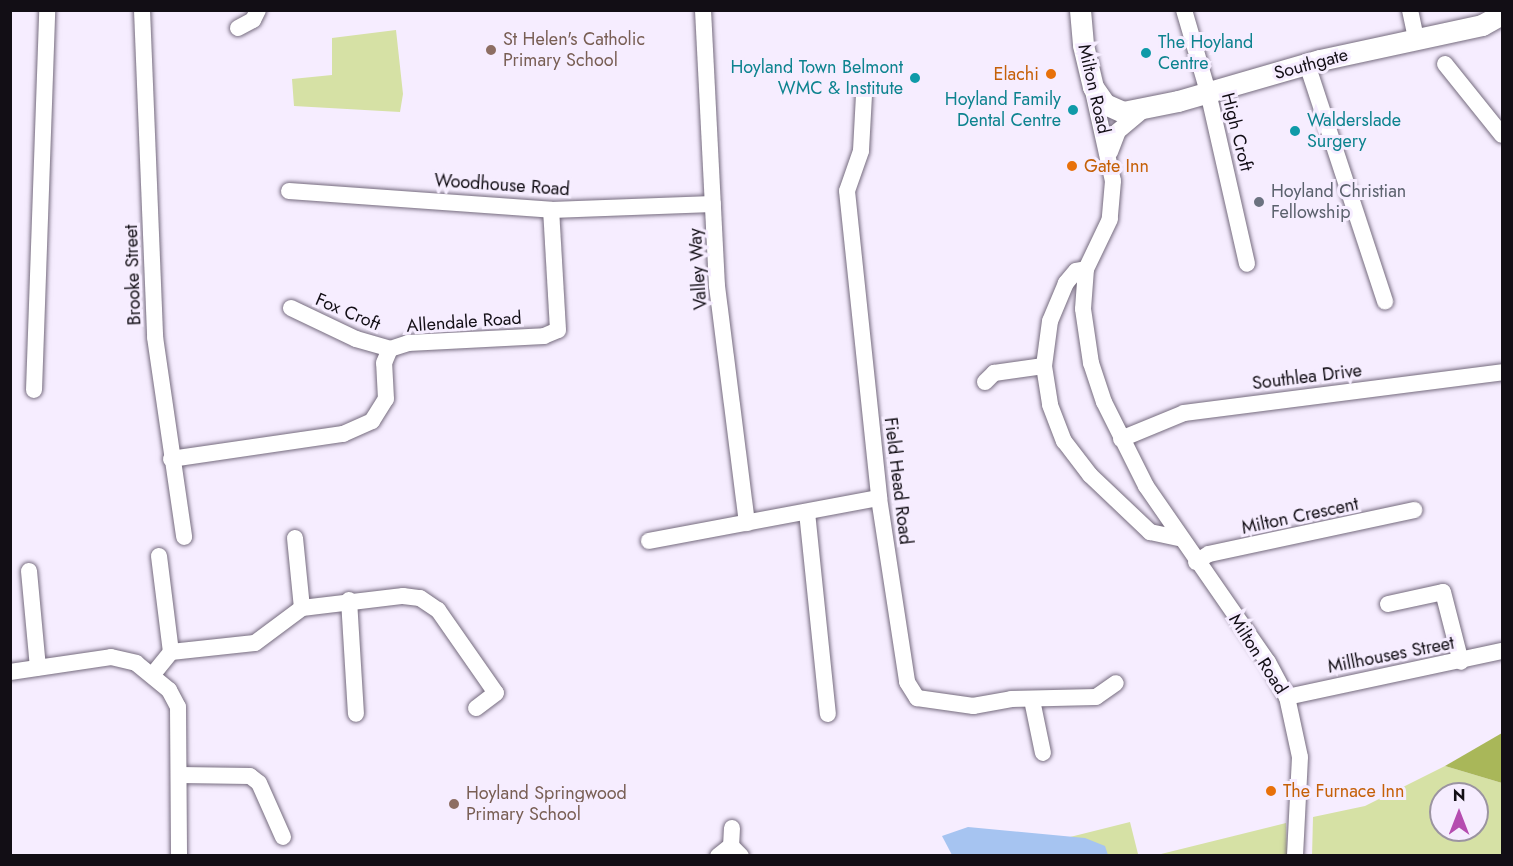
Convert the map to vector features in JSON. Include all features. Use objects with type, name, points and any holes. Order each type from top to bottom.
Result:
[{"type":"main road","name":"Southgate","points":[[1093,87],[1113,110],[1145,108],[1307,64],[1482,25],[1503,14]]},
{"type":"main road","name":"Milton Road","points":[[1078,15],[1093,87]]},
{"type":"street","points":[[34,390],[47,10]]},
{"type":"street","name":"Brooke Street","points":[[142,10],[155,337],[184,537]]},
{"type":"street","points":[[238,27],[252,20],[258,10]]},
{"type":"street","name":"Valley Way","points":[[703,10],[717,286],[747,523]]},
{"type":"street","name":"High Croft","points":[[1184,10],[1208,92],[1247,264]]},
{"type":"street","points":[[1410,10],[1416,38]]},
{"type":"street","points":[[1307,64],[1385,301]]},
{"type":"street","points":[[1445,64],[1503,135]]},
{"type":"street","name":"Milton Road","points":[[1093,87],[1110,152],[1113,181],[1110,219],[1086,269],[1083,309],[1087,346],[1104,402],[1121,439],[1179,538],[1268,662],[1287,697],[1300,757],[1295,855]]},
{"type":"street","name":"Field Head Road","points":[[864,95],[866,149],[847,191],[879,498],[907,682],[917,698],[973,706],[1011,699],[1095,697],[1116,683]]},
{"type":"street","name":"Milton Road","points":[[1110,152],[1118,131],[1145,108]]},
{"type":"street","name":"Woodhouse Road","points":[[288,191],[551,210],[712,204]]},
{"type":"street","name":"Allendale Road","points":[[171,459],[343,434],[372,421],[386,399],[384,363],[390,349],[408,343],[544,336],[558,330],[551,210]]},
{"type":"street","name":"Milton Road","points":[[1086,269],[1076,271],[1055,306],[1044,366],[1050,405],[1064,441],[1090,475],[1150,532],[1179,538]]},
{"type":"street","name":"Fox Croft","points":[[291,308],[356,339],[390,349]]},
{"type":"street","points":[[985,381],[994,373],[1044,366]]},
{"type":"street","name":"Southlea Drive","points":[[1121,439],[1184,413],[1503,372]]},
{"type":"street","points":[[649,541],[879,498]]},
{"type":"street","name":"Milton Crescent","points":[[1196,561],[1209,554],[1414,510]]},
{"type":"street","points":[[807,512],[828,714]]},
{"type":"street","points":[[295,538],[302,608]]},
{"type":"street","points":[[154,674],[171,652],[159,556]]},
{"type":"street","points":[[29,571],[38,668]]},
{"type":"street","points":[[1388,604],[1443,592],[1461,662]]},
{"type":"street","points":[[171,652],[255,644],[302,608],[349,600],[403,596],[420,598],[438,610],[496,693],[476,708]]},
{"type":"street","points":[[349,600],[356,714]]},
{"type":"street","name":"Millhouses Street","points":[[1287,697],[1461,662],[1503,651]]},
{"type":"street","points":[[10,672],[111,657],[136,663],[154,674],[178,707],[179,855]]},
{"type":"street","points":[[1032,700],[1043,753]]},
{"type":"street","points":[[180,775],[250,776],[259,783],[283,837]]},
{"type":"street","points":[[730,852],[732,828]]},
{"type":"green space","points":[[396,30],[403,94],[400,112],[294,106],[292,79],[332,75],[332,38]]},
{"type":"green space","points":[[1502,733],[1502,783],[1445,766]]},
{"type":"green space","points":[[1445,766],[1502,783],[1502,855],[1312,856],[1313,817],[1365,806]]},
{"type":"green space","points":[[1130,822],[1138,855],[1134,856],[994,856]]},
{"type":"green space","points":[[1286,823],[1287,855],[1157,855]]},
{"type":"water","points":[[968,827],[1085,838],[1105,846],[1108,855],[952,855],[942,836]]},
{"type":"place","name":"St Helen's Catholic Primary School","points":[[491,50]]},
{"type":"place","name":"The Hoyland Centre","points":[[1146,53]]},
{"type":"place","name":"Elachi","points":[[1051,74]]},
{"type":"place","name":"Hoyland Town Belmont WMC & Institute","points":[[915,78]]},
{"type":"place","name":"Hoyland Family Dental Centre","points":[[1073,110]]},
{"type":"place","name":"Walderslade Surgery","points":[[1295,131]]},
{"type":"place","name":"Gate Inn","points":[[1072,166]]},
{"type":"place","name":"Hoyland Christian Fellowship","points":[[1259,202]]},
{"type":"place","name":"The Furnace Inn","points":[[1271,791]]},
{"type":"place","name":"Hoyland Springwood Primary School","points":[[454,804]]}]
